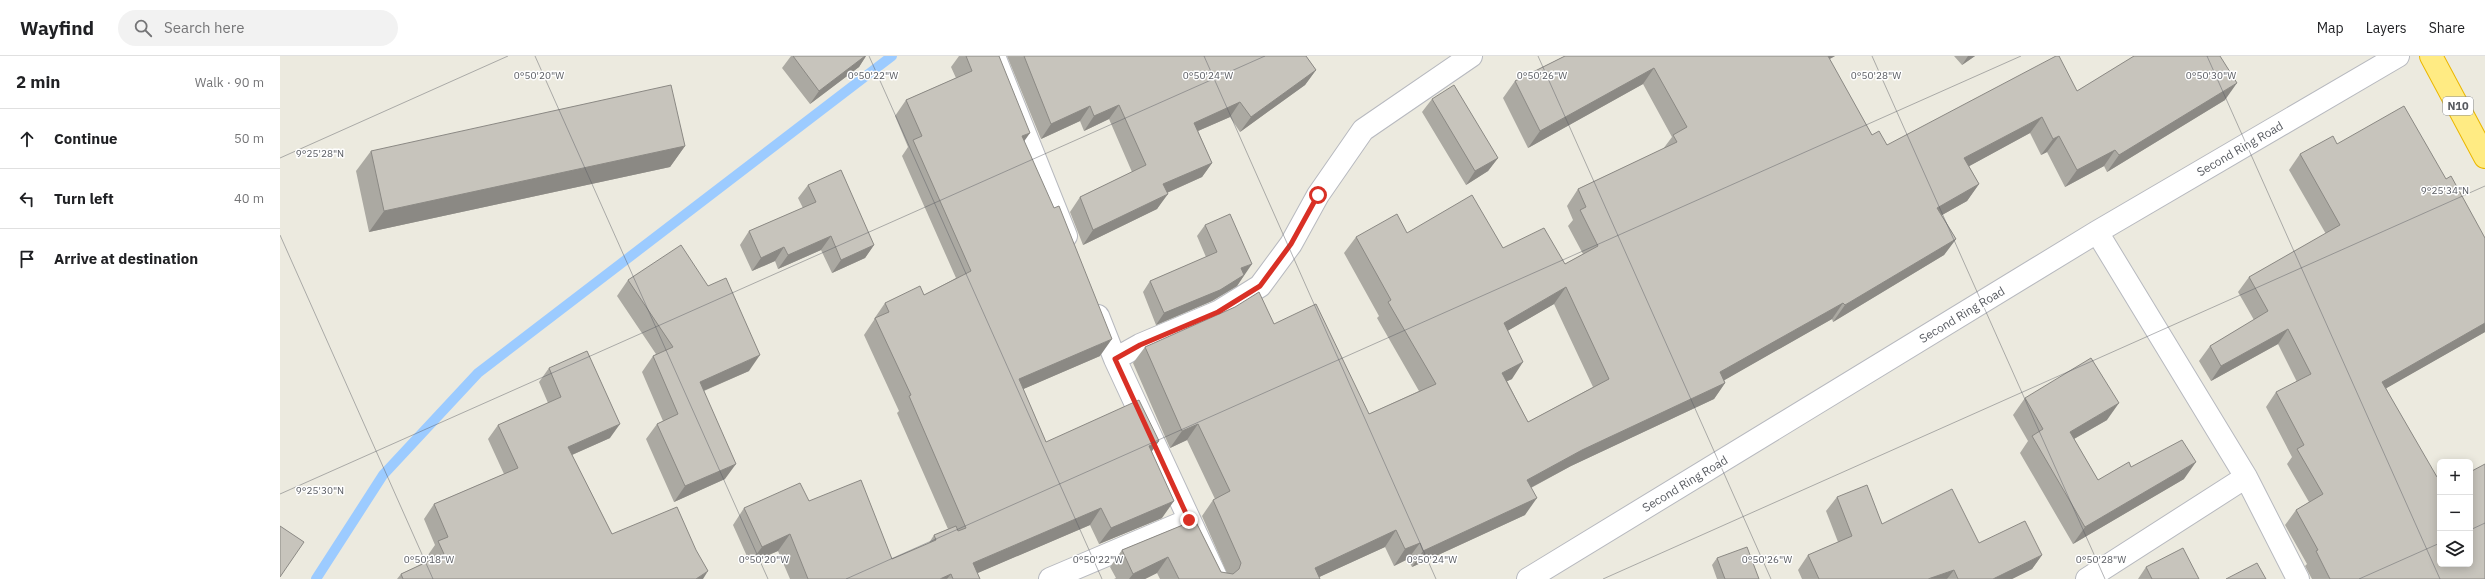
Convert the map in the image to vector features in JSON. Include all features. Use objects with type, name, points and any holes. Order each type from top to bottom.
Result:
[{"type":"highway","name":"N10","points":[[2432,56],[2485,157]]},
{"type":"street","points":[[994,56],[1074,256]]},
{"type":"street","points":[[1115,359],[1140,345],[1218,312],[1260,286],[1291,244],[1318,195],[1363,130],[1471,56]]},
{"type":"street","name":"Second Ring Road","points":[[1541,576],[2098,232],[2398,56]]},
{"type":"street","points":[[2098,232],[2246,478],[2298,579]]},
{"type":"street","points":[[1091,300],[1115,359],[1217,579]]},
{"type":"street","points":[[2087,579],[2246,478]]},
{"type":"street","points":[[1050,579],[1189,520]]},
{"type":"building","points":[[793,56],[865,56],[819,91]]},
{"type":"building","points":[[966,56],[999,56],[1030,133],[1022,136],[1054,208],[1059,206],[1112,339],[1019,379],[1046,442],[1139,400],[1159,441],[1149,446],[1174,501],[1111,528],[1101,508],[973,563],[980,579],[953,579],[951,574],[940,579],[808,579],[790,534],[762,547],[744,508],[800,483],[809,501],[861,480],[892,559],[936,540],[934,535],[956,526],[958,531],[966,528],[909,396],[911,395],[875,318],[889,312],[885,303],[920,286],[924,295],[971,271],[913,140],[922,136],[906,100],[972,71]]},
{"type":"building","points":[[1024,56],[1306,56],[1316,70],[1251,117],[1240,102],[1194,123],[1212,163],[1163,184],[1168,194],[1093,230],[1080,197],[1146,165],[1119,105],[1094,116],[1090,106],[1051,124]]},
{"type":"building","points":[[1565,56],[1828,56],[1872,135],[1879,131],[1887,145],[2056,56],[2059,56],[2077,91],[2134,56],[2220,56],[2237,83],[2119,155],[2115,150],[2077,170],[2059,136],[2053,139],[2042,117],[1964,158],[1979,184],[1937,208],[1956,239],[1845,305],[1843,303],[1720,372],[1725,383],[1582,450],[1527,480],[1537,498],[1423,551],[1420,543],[1405,549],[1396,530],[1315,568],[1320,579],[1179,579],[1168,557],[1133,574],[1122,550],[1195,520],[1221,572],[1233,574],[1239,569],[1241,563],[1213,500],[1230,491],[1198,424],[1182,431],[1145,347],[1235,307],[1259,292],[1274,324],[1316,304],[1369,414],[1436,384],[1388,302],[1391,300],[1356,237],[1397,214],[1407,233],[1472,195],[1503,248],[1544,228],[1565,264],[1598,246],[1580,210],[1586,207],[1578,189],[1677,142],[1673,135],[1687,127],[1654,68],[1540,131],[1515,81]],"holes":[[[1566,287],[1609,379],[1528,422],[1502,373],[1523,362],[1504,323]]]},
{"type":"building","points":[[671,85],[685,146],[384,211],[371,151]]},
{"type":"building","points":[[1454,85],[1498,158],[1475,171],[1432,99]]},
{"type":"building","points":[[2404,106],[2446,179],[2451,176],[2485,238],[2485,323],[2382,382],[2437,477],[2437,567],[2473,567],[2473,470],[2485,464],[2485,579],[2330,579],[2316,551],[2318,550],[2296,510],[2323,494],[2297,449],[2304,445],[2276,392],[2311,374],[2288,329],[2221,366],[2210,346],[2268,311],[2249,277],[2340,225],[2300,154],[2333,136],[2337,144]]},
{"type":"building","points":[[841,170],[874,245],[841,260],[831,236],[788,255],[784,247],[761,258],[749,231],[816,202],[808,185]]},
{"type":"building","points":[[1230,214],[1252,264],[1241,268],[1244,275],[1220,290],[1164,313],[1150,281],[1217,252],[1205,225]]},
{"type":"building","points":[[681,245],[708,286],[726,278],[760,355],[700,382],[736,464],[685,486],[657,424],[678,414],[653,356],[673,347],[628,280]]},
{"type":"building","points":[[587,351],[620,424],[568,447],[612,534],[677,507],[696,550],[708,571],[696,579],[403,579],[401,574],[444,554],[438,541],[448,537],[434,504],[518,468],[498,425],[561,397],[549,368]]},
{"type":"building","points":[[2091,358],[2119,403],[2070,432],[2098,480],[2129,462],[2131,467],[2182,440],[2196,462],[2085,527],[2032,436],[2043,429],[2025,398]]},
{"type":"building","points":[[1867,485],[1882,524],[1952,489],[1979,543],[2025,521],[2042,555],[1993,579],[1958,579],[1954,570],[1928,579],[1819,579],[1808,555],[1852,536],[1837,497]]},
{"type":"building","points":[[280,526],[304,542],[280,577]]},
{"type":"building","points":[[1747,547],[1759,579],[1725,579],[1717,558]]},
{"type":"building","points":[[2183,548],[2199,579],[2152,579],[2146,567]]},
{"type":"building","points":[[2257,563],[2266,579],[2226,579]]},
{"type":"waterway","points":[[316,579],[383,475],[478,373],[892,56]]},
{"type":"route","points":[[1189,520],[1115,359],[1140,345],[1218,312],[1260,286],[1291,244],[1318,195]]}]
